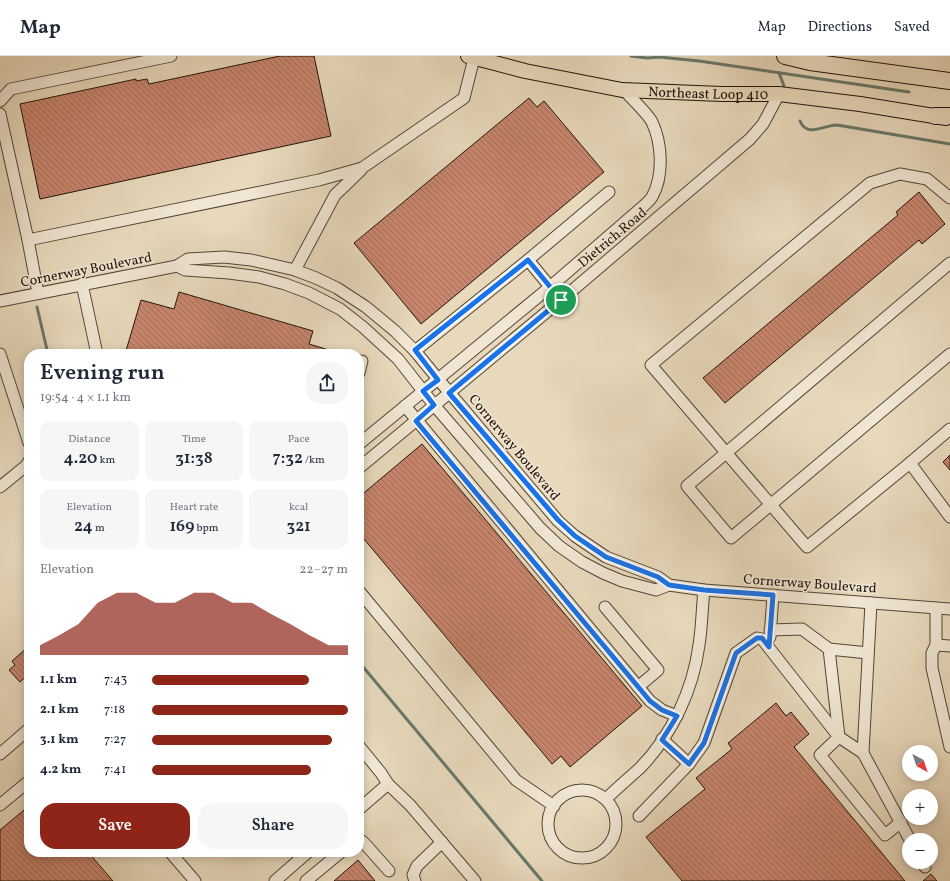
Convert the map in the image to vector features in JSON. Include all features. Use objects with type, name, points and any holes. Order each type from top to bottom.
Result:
[{"type":"highway","points":[[785,56],[810,62],[950,81]]},
{"type":"main road","name":"Northeast Loop 410","points":[[471,57],[525,71],[624,90],[722,94],[779,94],[860,104],[945,117]]},
{"type":"street","points":[[0,101],[11,89],[171,56]]},
{"type":"street","points":[[295,270],[334,195],[362,168],[464,98],[471,57]]},
{"type":"street","name":"Dietrich Road","points":[[364,440],[550,287],[651,198],[657,185],[660,172],[660,150],[652,122],[624,90]]},
{"type":"street","name":"Dietrich Road","points":[[364,464],[561,300],[750,139],[763,124],[779,94]]},
{"type":"street","points":[[0,114],[28,240],[38,293]]},
{"type":"street","points":[[28,240],[320,180],[362,168]]},
{"type":"street","points":[[950,198],[927,179],[900,174],[870,183],[651,365],[806,547],[950,429]]},
{"type":"street","points":[[415,350],[528,260],[609,192]]},
{"type":"street","points":[[651,198],[664,212]]},
{"type":"street","name":"Cornerway Boulevard","points":[[0,301],[178,266],[188,259],[224,258],[250,260],[295,270],[336,288],[366,306],[395,331],[415,350],[438,380],[558,520],[575,536],[606,557],[658,577],[669,585],[704,590],[950,609]]},
{"type":"street","points":[[528,260],[561,300]]},
{"type":"street","points":[[950,263],[727,454],[687,486],[731,538],[950,354]]},
{"type":"street","name":"Cornerway Boulevard","points":[[178,266],[185,270],[259,277],[285,284],[309,293],[340,309],[363,327],[398,359],[434,405],[540,528],[559,546],[582,562],[622,581],[656,590],[669,585]]},
{"type":"street","points":[[82,284],[96,349]]},
{"type":"street","points":[[0,354],[24,428]]},
{"type":"street","points":[[405,406],[650,701],[662,710],[677,716]]},
{"type":"street","points":[[910,463],[950,517]]},
{"type":"street","points":[[0,487],[24,467]]},
{"type":"street","points":[[606,799],[640,767],[662,740],[677,716],[688,690],[700,645],[704,590]]},
{"type":"street","points":[[769,647],[773,595]]},
{"type":"street","points":[[364,597],[516,780],[554,806]]},
{"type":"street","points":[[863,753],[871,603]]},
{"type":"street","points":[[605,607],[658,670],[638,686]]},
{"type":"street","points":[[936,608],[936,645],[932,653],[932,668],[950,747]]},
{"type":"street","points":[[770,630],[802,629],[829,649],[868,653]]},
{"type":"street","points":[[639,816],[689,764],[704,743],[736,653],[757,638],[762,638],[839,737],[863,753],[906,833]]},
{"type":"street","points":[[936,645],[950,646]]},
{"type":"street","points":[[829,649],[839,737]]},
{"type":"street","points":[[0,754],[24,733]]},
{"type":"street","points":[[839,737],[820,755],[885,835],[901,822]]},
{"type":"street","points":[[662,740],[689,764]]},
{"type":"street","points":[[364,752],[388,784],[410,805],[475,881]]},
{"type":"street","points":[[364,805],[388,784]]},
{"type":"street","points":[[0,805],[24,785]]},
{"type":"street","points":[[576,790],[597,792],[606,799],[613,808],[616,819],[616,831],[611,842],[603,850],[593,856],[581,858],[570,856],[560,849],[553,841],[549,831],[548,820],[554,806],[557,801],[566,794],[576,790]]},
{"type":"street","points":[[415,881],[413,874],[417,866],[442,842]]},
{"type":"street","points":[[364,843],[389,871]]},
{"type":"street","points":[[174,857],[195,881]]},
{"type":"street","points":[[275,881],[302,857]]},
{"type":"street","points":[[306,881],[335,857]]},
{"type":"building","points":[[280,56],[314,56],[331,136],[40,199],[20,104],[136,79],[136,81],[147,79],[149,84]]},
{"type":"building","points":[[529,98],[537,107],[544,101],[604,172],[421,324],[354,243]]},
{"type":"building","points":[[919,192],[945,224],[922,244],[919,240],[725,403],[703,378],[898,215],[896,212]]},
{"type":"building","points":[[179,292],[313,331],[309,344],[326,349],[126,349],[141,300],[174,309]]},
{"type":"building","points":[[422,444],[642,706],[570,767],[561,756],[552,764],[364,539],[364,493]]},
{"type":"building","points":[[950,455],[950,470],[943,462]]},
{"type":"building","points":[[24,650],[24,678],[20,682],[9,670],[15,665],[12,661]]},
{"type":"building","points":[[776,703],[786,716],[791,712],[809,734],[794,747],[905,881],[682,881],[646,837],[705,789],[696,778],[732,749],[728,743]]},
{"type":"building","points":[[24,810],[24,857],[92,857],[113,881],[0,881],[0,830]]},
{"type":"building","points":[[358,860],[375,881],[334,881]]},
{"type":"building","points":[[931,874],[937,881],[923,881]]},
{"type":"waterway","points":[[631,56],[699,61],[909,92]]},
{"type":"waterway","points":[[779,73],[784,86]]},
{"type":"waterway","points":[[800,121],[803,126],[811,130],[837,125],[950,144]]},
{"type":"waterway","points":[[37,307],[47,349]]},
{"type":"waterway","points":[[364,668],[542,881]]},
{"type":"route","points":[[528,260],[561,300],[449,393],[558,520],[588,546],[606,557],[658,577],[669,585],[704,590],[773,595],[769,647],[762,638],[757,638],[736,653],[704,743],[689,764],[662,740],[677,716],[662,710],[650,701],[416,421],[434,405],[423,391],[438,380],[415,350],[528,260]]}]
